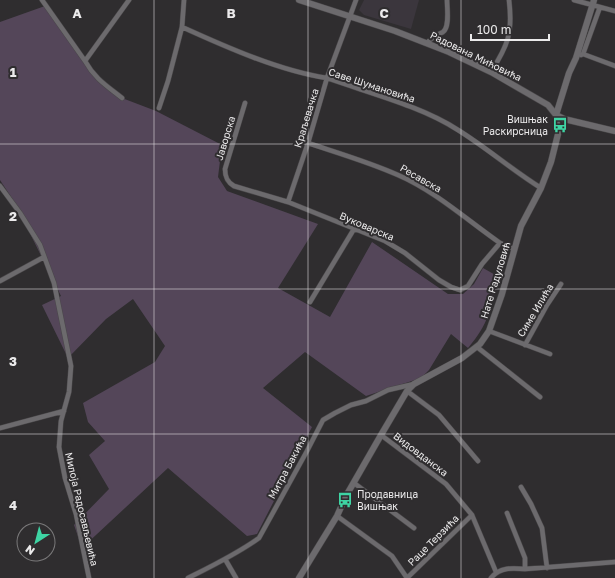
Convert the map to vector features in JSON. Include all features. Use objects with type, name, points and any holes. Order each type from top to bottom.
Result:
[{"type":"street","points":[[42,0],[85,61],[90,71],[97,79],[122,98]]},
{"type":"street","points":[[85,61],[129,0]]},
{"type":"street","points":[[159,108],[168,81],[182,27],[184,0]]},
{"type":"street","name":"Радована Мићовића","points":[[299,0],[427,43],[490,72],[548,104],[556,115],[569,121],[615,132]]},
{"type":"street","name":"Краљевачка","points":[[288,202],[308,143],[327,78],[356,0]]},
{"type":"street","points":[[427,43],[434,36],[444,31],[447,27],[447,0]]},
{"type":"street","points":[[490,72],[503,53],[508,38],[511,22],[510,0]]},
{"type":"street","points":[[574,0],[593,3],[600,7],[615,11]]},
{"type":"street","points":[[556,115],[593,3]]},
{"type":"street","points":[[576,58],[583,54],[600,7]]},
{"type":"street","name":"Саве Шумановића","points":[[182,27],[212,41],[262,60],[316,77],[327,78],[426,113],[458,130],[541,188]]},
{"type":"street","points":[[583,54],[615,66]]},
{"type":"street","name":"Јаворска","points":[[226,178],[225,169],[244,103]]},
{"type":"street","name":"Нате Радуловић","points":[[298,578],[337,516],[380,435],[407,391],[414,384],[462,358],[477,347],[489,331],[502,294],[521,226],[541,188],[548,171],[556,143],[558,129],[556,115]]},
{"type":"street","name":"Ресавска","points":[[308,143],[398,175],[432,194],[500,243],[514,249]]},
{"type":"street","name":"Вуковарска","points":[[226,178],[230,184],[238,188],[288,202],[385,241],[405,253],[439,280],[460,290],[468,286],[482,264],[500,243]]},
{"type":"street","name":"Милоја Радосављевића","points":[[0,186],[36,238],[54,283],[70,359],[69,388],[61,422],[58,447],[65,478],[76,514],[89,578]]},
{"type":"street","points":[[310,302],[354,229]]},
{"type":"street","points":[[0,281],[44,257]]},
{"type":"street","name":"Симе Илића","points":[[525,345],[547,305],[561,284]]},
{"type":"street","points":[[489,331],[550,354]]},
{"type":"street","points":[[477,347],[540,397]]},
{"type":"street","name":"Митра Бакића","points":[[188,578],[197,576],[259,538],[323,420],[335,413],[366,401],[388,390],[414,384]]},
{"type":"street","points":[[407,391],[440,415],[478,461]]},
{"type":"street","points":[[0,428],[64,411]]},
{"type":"street","name":"Видовданска","points":[[380,435],[446,484],[472,515],[496,572]]},
{"type":"street","points":[[354,483],[414,528]]},
{"type":"street","points":[[521,487],[542,528],[547,568]]},
{"type":"street","points":[[507,513],[525,558],[525,570]]},
{"type":"street","name":"Раце Терзића","points":[[407,578],[472,515]]},
{"type":"street","points":[[337,516],[392,556],[407,578]]},
{"type":"street","points":[[225,559],[236,578]]},
{"type":"street","points":[[491,578],[496,572],[511,568],[525,570],[615,562]]},
{"type":"shaded area","points":[[364,0],[419,0],[411,29],[364,15],[359,10]]},
{"type":"shaded area","points":[[45,6],[90,71],[122,98],[156,111],[222,145],[218,177],[227,191],[318,224],[278,288],[330,317],[372,242],[448,294],[463,294],[474,284],[483,268],[499,277],[485,323],[475,339],[468,348],[451,334],[429,370],[421,378],[366,396],[305,352],[263,388],[312,427],[257,534],[247,536],[168,468],[82,548],[74,525],[109,489],[89,455],[105,441],[88,422],[83,403],[155,362],[165,346],[133,299],[106,319],[68,358],[42,305],[61,296],[15,203],[0,180],[0,22]]},
{"type":"place","name":"Вишњак Раскирсница","points":[[560,125]]},
{"type":"place","name":"Продавница Вишњак","points":[[345,500]]}]
